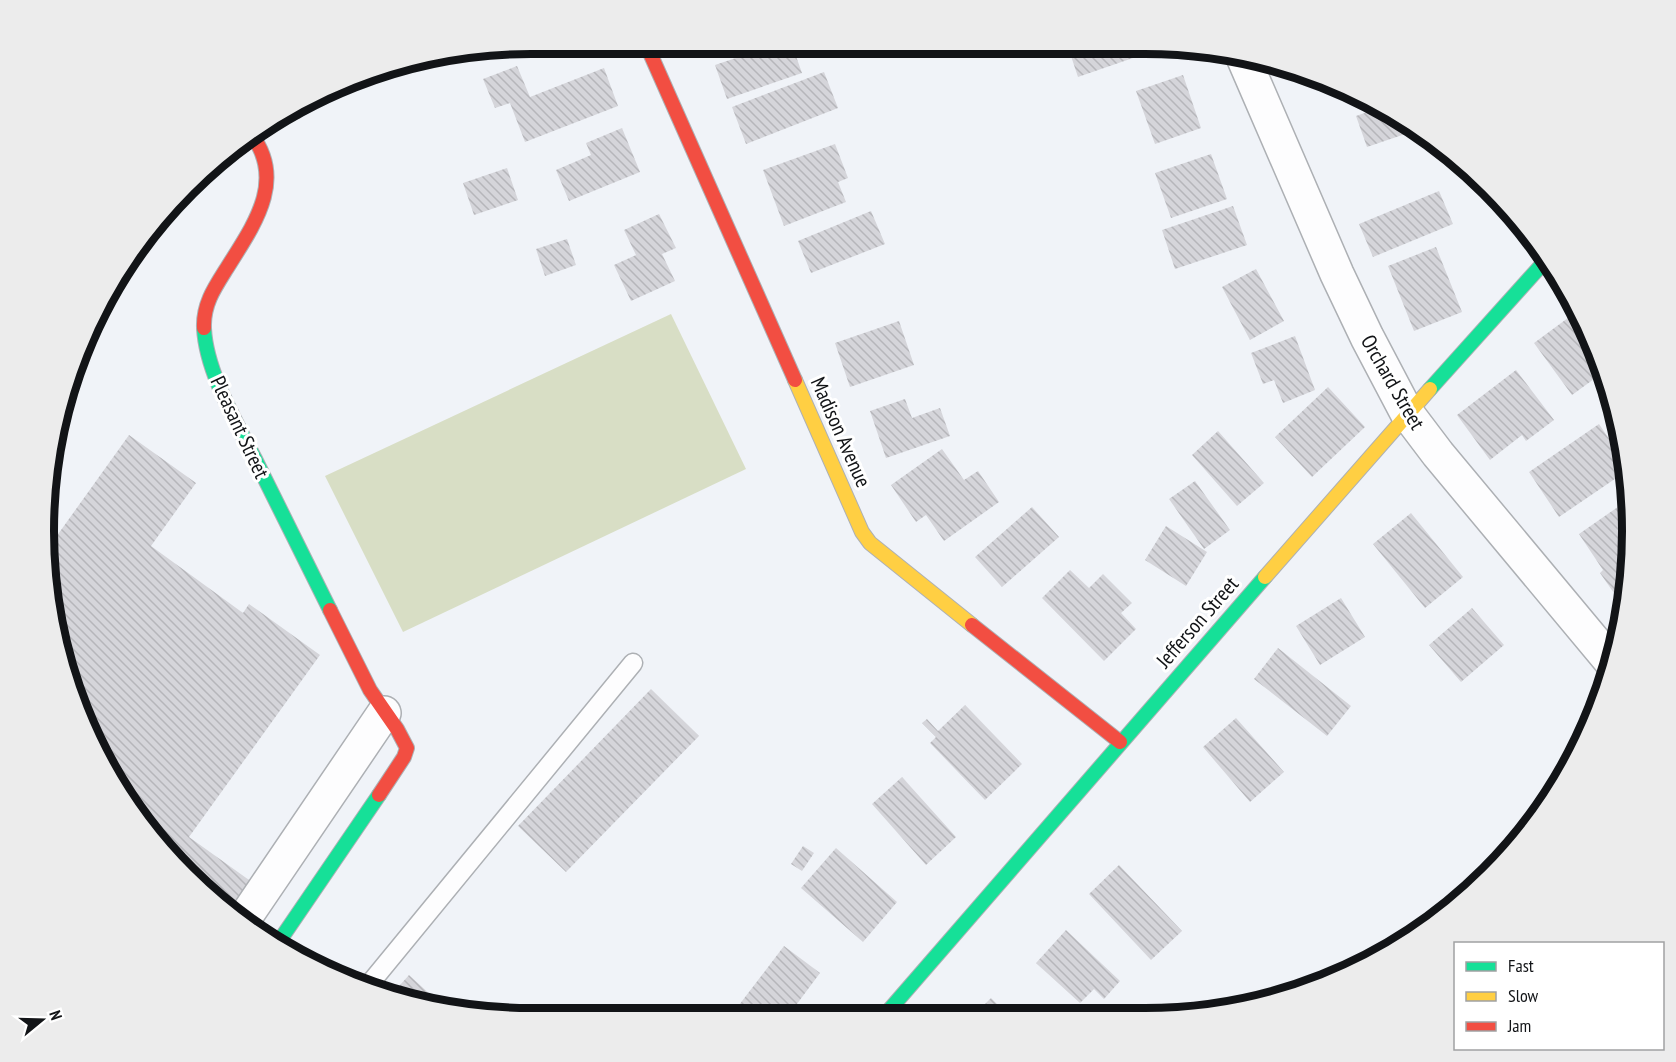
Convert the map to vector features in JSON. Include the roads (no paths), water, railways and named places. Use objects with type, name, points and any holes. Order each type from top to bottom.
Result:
[{"type":"street","name":"Madison Avenue","points":[[650,54],[862,532],[870,543],[1120,742]]},
{"type":"street","name":"Orchard Street","points":[[1246,65],[1337,274],[1407,412],[1438,454],[1606,655]]},
{"type":"street","name":"Pleasant Street","points":[[256,142],[269,175],[263,204],[206,306],[205,344],[209,361],[242,433],[370,690],[405,740],[407,749],[404,758],[282,938]]},
{"type":"street","name":"Jefferson Street","points":[[891,1008],[1407,412],[1500,314],[1542,265]]},
{"type":"street","points":[[247,914],[384,713]]},
{"type":"lane","points":[[372,981],[633,663]]}]
